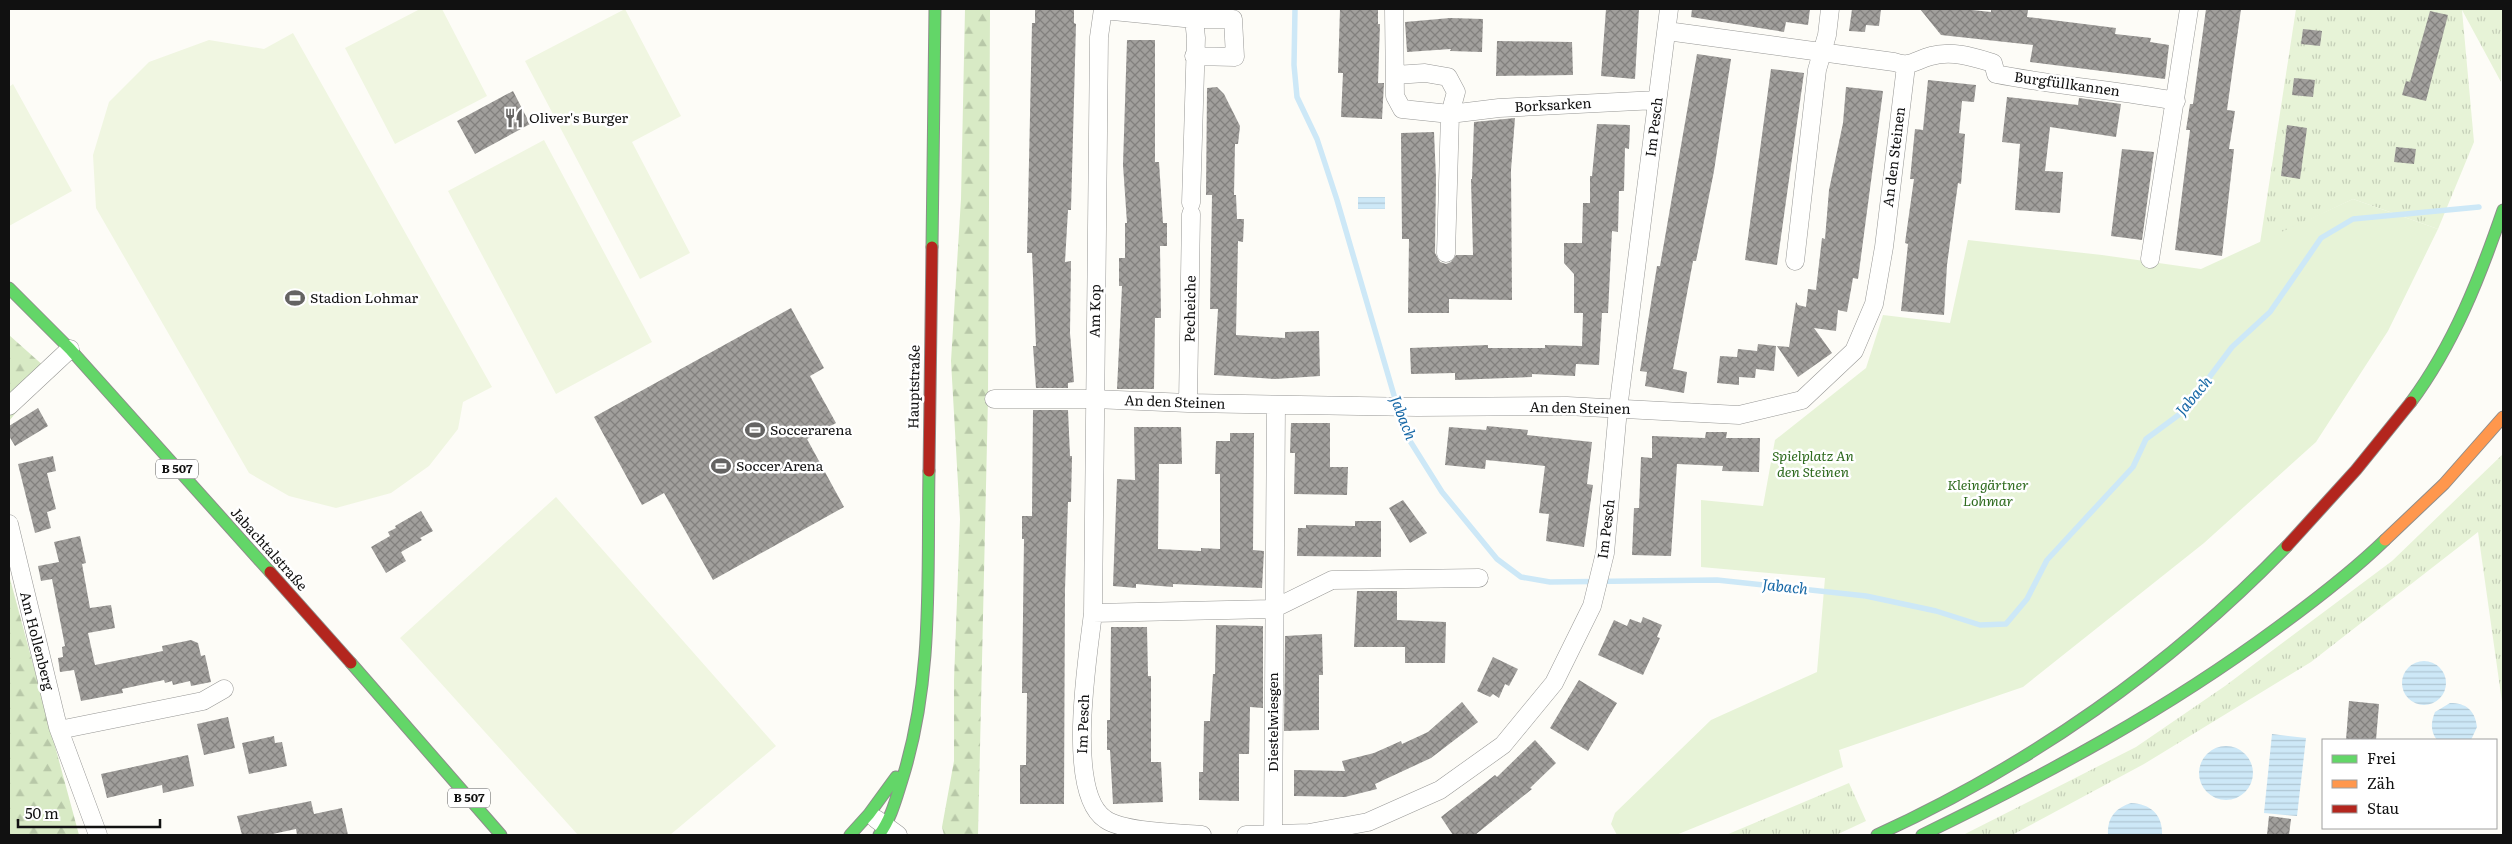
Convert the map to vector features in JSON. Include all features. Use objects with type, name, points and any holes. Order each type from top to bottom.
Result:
[{"type":"main road","name":"Hauptstraße","points":[[888,832],[918,724],[926,660],[935,9]]},
{"type":"main road","points":[[1877,835],[1957,795],[2076,724],[2139,679],[2230,603],[2292,542],[2380,444],[2425,382],[2460,319],[2491,247],[2503,210]]},
{"type":"main road","name":"Jabachtalstraße","points":[[9,288],[70,349],[360,673],[501,835]]},
{"type":"main road","points":[[1922,835],[2004,796],[2069,760],[2180,695],[2243,653],[2304,608],[2362,560],[2418,509],[2471,454],[2503,417]]},
{"type":"main road","points":[[850,835],[869,814],[906,763]]},
{"type":"street","points":[[1103,9],[1147,16],[1194,19],[1233,18],[1235,57],[1194,56]]},
{"type":"street","name":"Am Kop","points":[[1093,613],[1099,37],[1103,9]]},
{"type":"street","name":"Borksarken","points":[[1394,9],[1395,96],[1402,110],[1450,114],[1499,108],[1657,100]]},
{"type":"street","name":"Im Pesch","points":[[1246,835],[1309,833],[1368,822],[1440,790],[1503,745],[1554,683],[1592,606],[1605,553],[1618,409],[1669,9]]},
{"type":"street","points":[[1795,261],[1821,53],[1827,35],[1830,9]]},
{"type":"street","points":[[2150,258],[2189,9]]},
{"type":"street","name":"Pecheiche","points":[[1188,403],[1194,19]]},
{"type":"street","points":[[1667,31],[1894,62],[1906,66]]},
{"type":"street","name":"Burgfüllkannen","points":[[1906,66],[1932,56],[1963,54],[1993,63],[1996,74],[2030,81],[2115,90],[2176,101]]},
{"type":"street","name":"An den Steinen","points":[[994,399],[1094,399],[1188,403],[1417,407],[1567,406],[1739,415],[1802,400],[1854,351],[1874,304],[1884,247],[1906,66]]},
{"type":"street","points":[[1395,75],[1425,73],[1448,77],[1456,92],[1450,114],[1446,253]]},
{"type":"street","points":[[9,406],[70,349]]},
{"type":"street","name":"Diestelwiesgen","points":[[1273,834],[1273,609],[1276,405]]},
{"type":"street","name":"Am Hollenberg","points":[[9,524],[59,730],[98,835]]},
{"type":"street","points":[[1093,613],[1273,609],[1332,580],[1479,578]]},
{"type":"street","name":"Im Pesch","points":[[1093,613],[1084,692],[1081,757],[1093,809],[1105,820],[1118,825],[1202,835]]},
{"type":"street","points":[[59,730],[203,701],[224,689]]},
{"type":"street","points":[[869,814],[888,832]]},
{"type":"green space","points":[[420,9],[442,9],[487,96],[395,144],[345,48]]},
{"type":"green space","points":[[625,9],[681,116],[632,142],[690,253],[640,279],[525,61]]},
{"type":"green space","points":[[965,9],[990,9],[988,399],[978,835],[944,835],[942,827],[954,761],[954,680],[960,519],[951,361],[961,199]]},
{"type":"green space","points":[[2296,9],[2503,9],[2501,82],[2462,10],[2474,142],[2438,229],[2353,199],[2260,243]]},
{"type":"green space","name":"Stadion Lohmar","points":[[293,33],[492,387],[463,402],[458,429],[429,466],[391,493],[336,508],[289,496],[249,473],[96,208],[93,155],[109,102],[149,62],[209,40],[264,49]]},
{"type":"green space","points":[[13,84],[72,191],[9,226],[9,87]]},
{"type":"green space","points":[[544,140],[652,342],[556,394],[448,191]]},
{"type":"green space","name":"Kleingärtner Lohmar","points":[[2353,199],[2438,229],[2388,331],[2316,442],[2204,543],[2023,687],[1839,750],[1843,767],[1676,835],[1617,835],[1611,824],[1615,813],[1711,720],[1817,672],[1825,578],[1701,567],[1701,500],[1763,506],[1775,440],[1866,368],[1883,315],[1950,323],[1968,240],[2102,255],[2201,269]]},
{"type":"green space","points":[[9,335],[55,376],[32,393],[9,421]]},
{"type":"green space","points":[[2503,454],[2503,709],[2478,532],[2311,662],[2144,764],[2012,835],[1963,835],[2136,747],[2225,686],[2392,561]]},
{"type":"green space","points":[[556,497],[776,746],[670,835],[578,835],[400,638]]},
{"type":"green space","points":[[9,575],[79,835],[9,835]]},
{"type":"green space","points":[[1849,783],[1866,821],[1836,835],[1726,835]]},
{"type":"water","points":[[1358,197],[1385,197],[1385,209],[1358,209]]},
{"type":"water","points":[[2420,661],[2428,661],[2440,667],[2446,683],[2440,699],[2428,705],[2420,705],[2408,699],[2402,687],[2402,679],[2408,667]]},
{"type":"water","points":[[2450,703],[2465,706],[2472,712],[2476,721],[2477,727],[2471,739],[2436,739],[2432,726],[2435,712]]},
{"type":"water","points":[[2272,734],[2306,738],[2297,816],[2264,813]]},
{"type":"water","points":[[2221,746],[2231,746],[2241,750],[2249,758],[2253,773],[2249,788],[2241,796],[2231,800],[2221,800],[2211,796],[2203,788],[2199,778],[2199,768],[2203,758],[2211,750]]},
{"type":"water","points":[[2131,803],[2150,808],[2158,816],[2162,835],[2108,835],[2109,824],[2113,814]]},
{"type":"building","points":[[1035,9],[1074,9],[1074,23],[1076,24],[1071,210],[1068,210],[1065,262],[1071,261],[1070,333],[1074,382],[1068,383],[1068,388],[1036,388],[1033,346],[1036,346],[1032,253],[1027,253],[1032,23],[1035,23]]},
{"type":"building","points":[[1340,9],[1378,9],[1378,24],[1380,24],[1378,83],[1384,83],[1382,119],[1341,117],[1343,73],[1338,73]]},
{"type":"building","points":[[1606,9],[1639,9],[1635,79],[1601,76]]},
{"type":"building","points":[[1692,9],[1810,9],[1808,25],[1786,22],[1784,32],[1691,17]]},
{"type":"building","points":[[1852,9],[1881,9],[1879,26],[1866,25],[1865,32],[1849,31]]},
{"type":"building","points":[[1920,9],[1963,9],[1991,12],[1991,9],[2028,10],[2027,17],[2116,28],[2115,34],[2151,38],[2150,42],[2169,45],[2165,79],[2030,62],[2033,45],[1941,35]]},
{"type":"building","points":[[2206,9],[2241,9],[2227,110],[2235,111],[2229,149],[2234,149],[2222,256],[2175,250],[2190,130],[2186,130],[2190,104],[2193,104]]},
{"type":"building","points":[[2430,11],[2448,15],[2426,101],[2402,95],[2406,81],[2410,82]]},
{"type":"building","points":[[1450,18],[1483,19],[1482,52],[1450,51],[1451,49],[1407,52],[1405,22]]},
{"type":"building","points":[[2303,29],[2322,31],[2320,46],[2301,44]]},
{"type":"building","points":[[1127,40],[1155,40],[1155,162],[1159,162],[1163,223],[1167,223],[1167,246],[1160,246],[1161,318],[1155,318],[1154,389],[1117,389],[1122,286],[1119,286],[1119,258],[1125,258],[1125,223],[1127,223],[1123,165]]},
{"type":"building","points":[[1497,41],[1572,42],[1573,75],[1496,76]]},
{"type":"building","points":[[1697,54],[1731,59],[1714,171],[1696,261],[1693,261],[1673,369],[1687,372],[1684,393],[1645,386],[1647,372],[1640,371],[1657,266],[1660,266]]},
{"type":"building","points":[[1771,69],[1804,73],[1777,265],[1745,260]]},
{"type":"building","points":[[2294,78],[2315,80],[2313,97],[2292,95]]},
{"type":"building","points":[[1928,80],[1976,85],[1974,102],[1962,101],[1959,133],[1965,134],[1961,184],[1958,183],[1947,265],[1944,315],[1901,311],[1908,244],[1905,243],[1914,179],[1910,179],[1915,129],[1923,130]]},
{"type":"building","points":[[1217,87],[1224,94],[1240,126],[1238,144],[1235,144],[1234,195],[1236,195],[1237,219],[1244,219],[1243,242],[1238,241],[1236,335],[1285,338],[1285,332],[1319,331],[1320,376],[1275,379],[1214,375],[1218,309],[1210,309],[1212,195],[1206,195],[1207,88]]},
{"type":"building","points":[[1846,87],[1883,91],[1858,279],[1853,278],[1847,312],[1838,310],[1836,331],[1814,328],[1832,353],[1798,377],[1777,346],[1789,347],[1796,302],[1798,305],[1806,307],[1808,289],[1816,290],[1822,238],[1825,239],[1829,190],[1843,123]]},
{"type":"building","points":[[513,91],[530,124],[475,154],[457,121]]},
{"type":"building","points":[[2007,97],[2078,105],[2079,98],[2121,104],[2116,137],[2050,127],[2045,171],[2063,172],[2060,213],[2015,210],[2020,144],[2002,142]]},
{"type":"building","points":[[1515,118],[1511,170],[1512,300],[1449,299],[1449,313],[1408,313],[1409,239],[1402,239],[1401,133],[1434,132],[1436,178],[1435,253],[1440,262],[1446,264],[1451,262],[1456,255],[1473,255],[1471,179],[1474,122]]},
{"type":"building","points":[[1597,124],[1630,125],[1629,149],[1625,148],[1624,191],[1619,191],[1618,232],[1612,231],[1608,313],[1602,313],[1599,365],[1576,364],[1575,376],[1532,374],[1532,377],[1455,380],[1455,373],[1411,374],[1410,348],[1488,345],[1488,348],[1545,348],[1545,345],[1582,346],[1583,313],[1574,313],[1574,274],[1564,263],[1564,243],[1582,243],[1583,203],[1590,203],[1590,176],[1592,176]]},
{"type":"building","points":[[2287,125],[2307,128],[2300,179],[2281,176]]},
{"type":"building","points":[[2396,147],[2416,149],[2414,164],[2394,162]]},
{"type":"building","points":[[2122,149],[2154,152],[2142,240],[2111,236]]},
{"type":"building","name":"Soccer Arena","points":[[791,308],[824,368],[810,376],[836,423],[807,439],[844,507],[713,580],[664,493],[642,505],[594,417]]},
{"type":"building","points":[[1758,344],[1776,346],[1774,371],[1756,369],[1755,378],[1739,377],[1739,385],[1717,383],[1720,356],[1737,357],[1738,349],[1757,351]]},
{"type":"building","points":[[38,408],[48,426],[15,446],[9,436],[9,426]]},
{"type":"building","points":[[1033,410],[1068,410],[1070,456],[1072,456],[1071,502],[1068,502],[1065,589],[1064,804],[1020,804],[1020,765],[1026,765],[1027,693],[1022,693],[1024,539],[1022,539],[1022,516],[1032,516]]},
{"type":"building","points":[[1291,423],[1330,423],[1330,467],[1348,467],[1347,495],[1294,494],[1295,453],[1290,453]]},
{"type":"building","points":[[1487,426],[1528,430],[1527,435],[1592,442],[1587,484],[1593,485],[1584,547],[1546,541],[1549,514],[1539,513],[1545,466],[1486,460],[1485,469],[1445,465],[1449,427],[1486,430]]},
{"type":"building","points":[[1134,427],[1181,427],[1182,464],[1159,464],[1158,549],[1201,551],[1201,548],[1220,549],[1220,474],[1215,474],[1216,441],[1230,441],[1230,433],[1254,433],[1253,550],[1264,551],[1262,588],[1173,584],[1173,587],[1136,584],[1136,588],[1113,586],[1117,479],[1135,480]]},
{"type":"building","points":[[1706,432],[1727,432],[1726,438],[1760,438],[1759,472],[1722,471],[1723,466],[1677,464],[1671,556],[1632,555],[1634,508],[1639,508],[1641,457],[1652,458],[1652,436],[1705,438]]},
{"type":"building","points":[[53,456],[56,471],[47,473],[56,509],[47,512],[51,528],[35,533],[18,464]]},
{"type":"building","points":[[1403,500],[1427,533],[1410,543],[1389,508]]},
{"type":"building","points":[[421,511],[433,531],[401,552],[406,561],[386,573],[371,547],[390,536],[388,532],[396,528],[395,526]]},
{"type":"building","points":[[1355,521],[1381,521],[1381,557],[1297,556],[1298,528],[1306,528],[1306,525],[1355,526]]},
{"type":"building","points":[[80,536],[86,563],[82,564],[90,608],[111,605],[115,628],[88,633],[95,665],[163,651],[162,646],[191,640],[198,643],[201,656],[205,655],[211,682],[191,686],[190,681],[173,685],[172,681],[165,683],[164,680],[122,689],[123,693],[81,701],[74,670],[60,672],[58,658],[63,657],[62,647],[65,646],[52,579],[41,581],[38,566],[59,562],[54,542]]},
{"type":"building","points":[[1357,591],[1397,591],[1397,620],[1446,622],[1445,663],[1405,663],[1405,647],[1354,647]]},
{"type":"building","points":[[1643,617],[1662,625],[1657,637],[1660,638],[1643,675],[1598,655],[1614,620],[1627,626],[1630,619],[1641,623]]},
{"type":"building","points":[[1216,625],[1263,626],[1263,708],[1250,707],[1249,754],[1239,754],[1239,801],[1199,800],[1199,772],[1203,772],[1204,721],[1210,721],[1213,674],[1215,674]]},
{"type":"building","points":[[1111,627],[1147,627],[1148,676],[1151,676],[1151,762],[1161,762],[1163,802],[1113,804],[1110,750],[1107,750],[1107,720],[1110,720]]},
{"type":"building","points":[[1322,634],[1323,675],[1319,675],[1319,730],[1284,731],[1285,636]]},
{"type":"building","points":[[1493,657],[1518,669],[1509,686],[1505,684],[1499,698],[1493,694],[1490,697],[1477,691]]},
{"type":"building","points":[[1579,680],[1617,703],[1588,751],[1550,728]]},
{"type":"building","points":[[2349,701],[2379,704],[2376,739],[2346,739]]},
{"type":"building","points":[[1462,702],[1478,722],[1431,758],[1375,784],[1377,789],[1345,797],[1294,796],[1294,770],[1345,771],[1342,761],[1374,753],[1401,741],[1402,744],[1428,732]]},
{"type":"building","points":[[228,717],[235,748],[204,755],[197,724]]},
{"type":"building","points":[[274,736],[275,743],[282,742],[287,766],[249,774],[242,743]]},
{"type":"building","points":[[1535,740],[1556,763],[1530,788],[1532,789],[1475,835],[1453,835],[1441,817],[1495,775],[1497,777]]},
{"type":"building","points":[[188,755],[194,786],[163,793],[162,785],[107,798],[101,774]]},
{"type":"building","points":[[311,801],[314,814],[342,808],[348,835],[297,835],[296,829],[268,835],[242,835],[237,816]]},
{"type":"building","points":[[2269,816],[2291,819],[2289,835],[2267,835]]},
{"type":"waterway","name":"Jabach","points":[[1295,9],[1294,65],[1297,97],[1317,139],[1337,200],[1405,433],[1442,492],[1497,559],[1521,577],[1550,582],[1717,580],[1866,596],[1936,611],[1980,625],[2006,624],[2027,599],[2047,560],[2133,467],[2146,439],[2184,411],[2232,347],[2270,312],[2321,238],[2353,219],[2479,207]]},
{"type":"traffic: fast","points":[[932,247],[935,9]]},
{"type":"traffic: fast","points":[[2411,402],[2453,333],[2475,285],[2503,210]]},
{"type":"traffic: fast","points":[[9,288],[70,349],[270,572]]},
{"type":"traffic: fast","points":[[879,835],[890,816],[902,780],[919,704],[927,627],[929,471]]},
{"type":"traffic: fast","points":[[1922,835],[2060,765],[2149,714],[2277,628],[2346,575],[2385,540]]},
{"type":"traffic: fast","points":[[1877,835],[1989,777],[2043,745],[2096,710],[2195,632],[2287,546]]},
{"type":"traffic: fast","points":[[351,663],[501,835]]},
{"type":"traffic: fast","points":[[850,835],[869,814],[896,777]]},
{"type":"traffic: slow","points":[[2385,540],[2444,484],[2503,417]]},
{"type":"traffic: jam","points":[[929,471],[932,247]]},
{"type":"traffic: jam","points":[[2287,546],[2356,470],[2411,402]]},
{"type":"traffic: jam","points":[[270,572],[351,663]]},
{"type":"place","name":"Oliver's Burger","points":[[514,118]]},
{"type":"place","name":"Stadion Lohmar","points":[[295,298]]},
{"type":"place","name":"Soccerarena","points":[[755,430]]},
{"type":"place","name":"Soccer Arena","points":[[721,466]]},
{"type":"park label","name":"Spielplatz An den Steinen","points":[[1813,464]]}]
